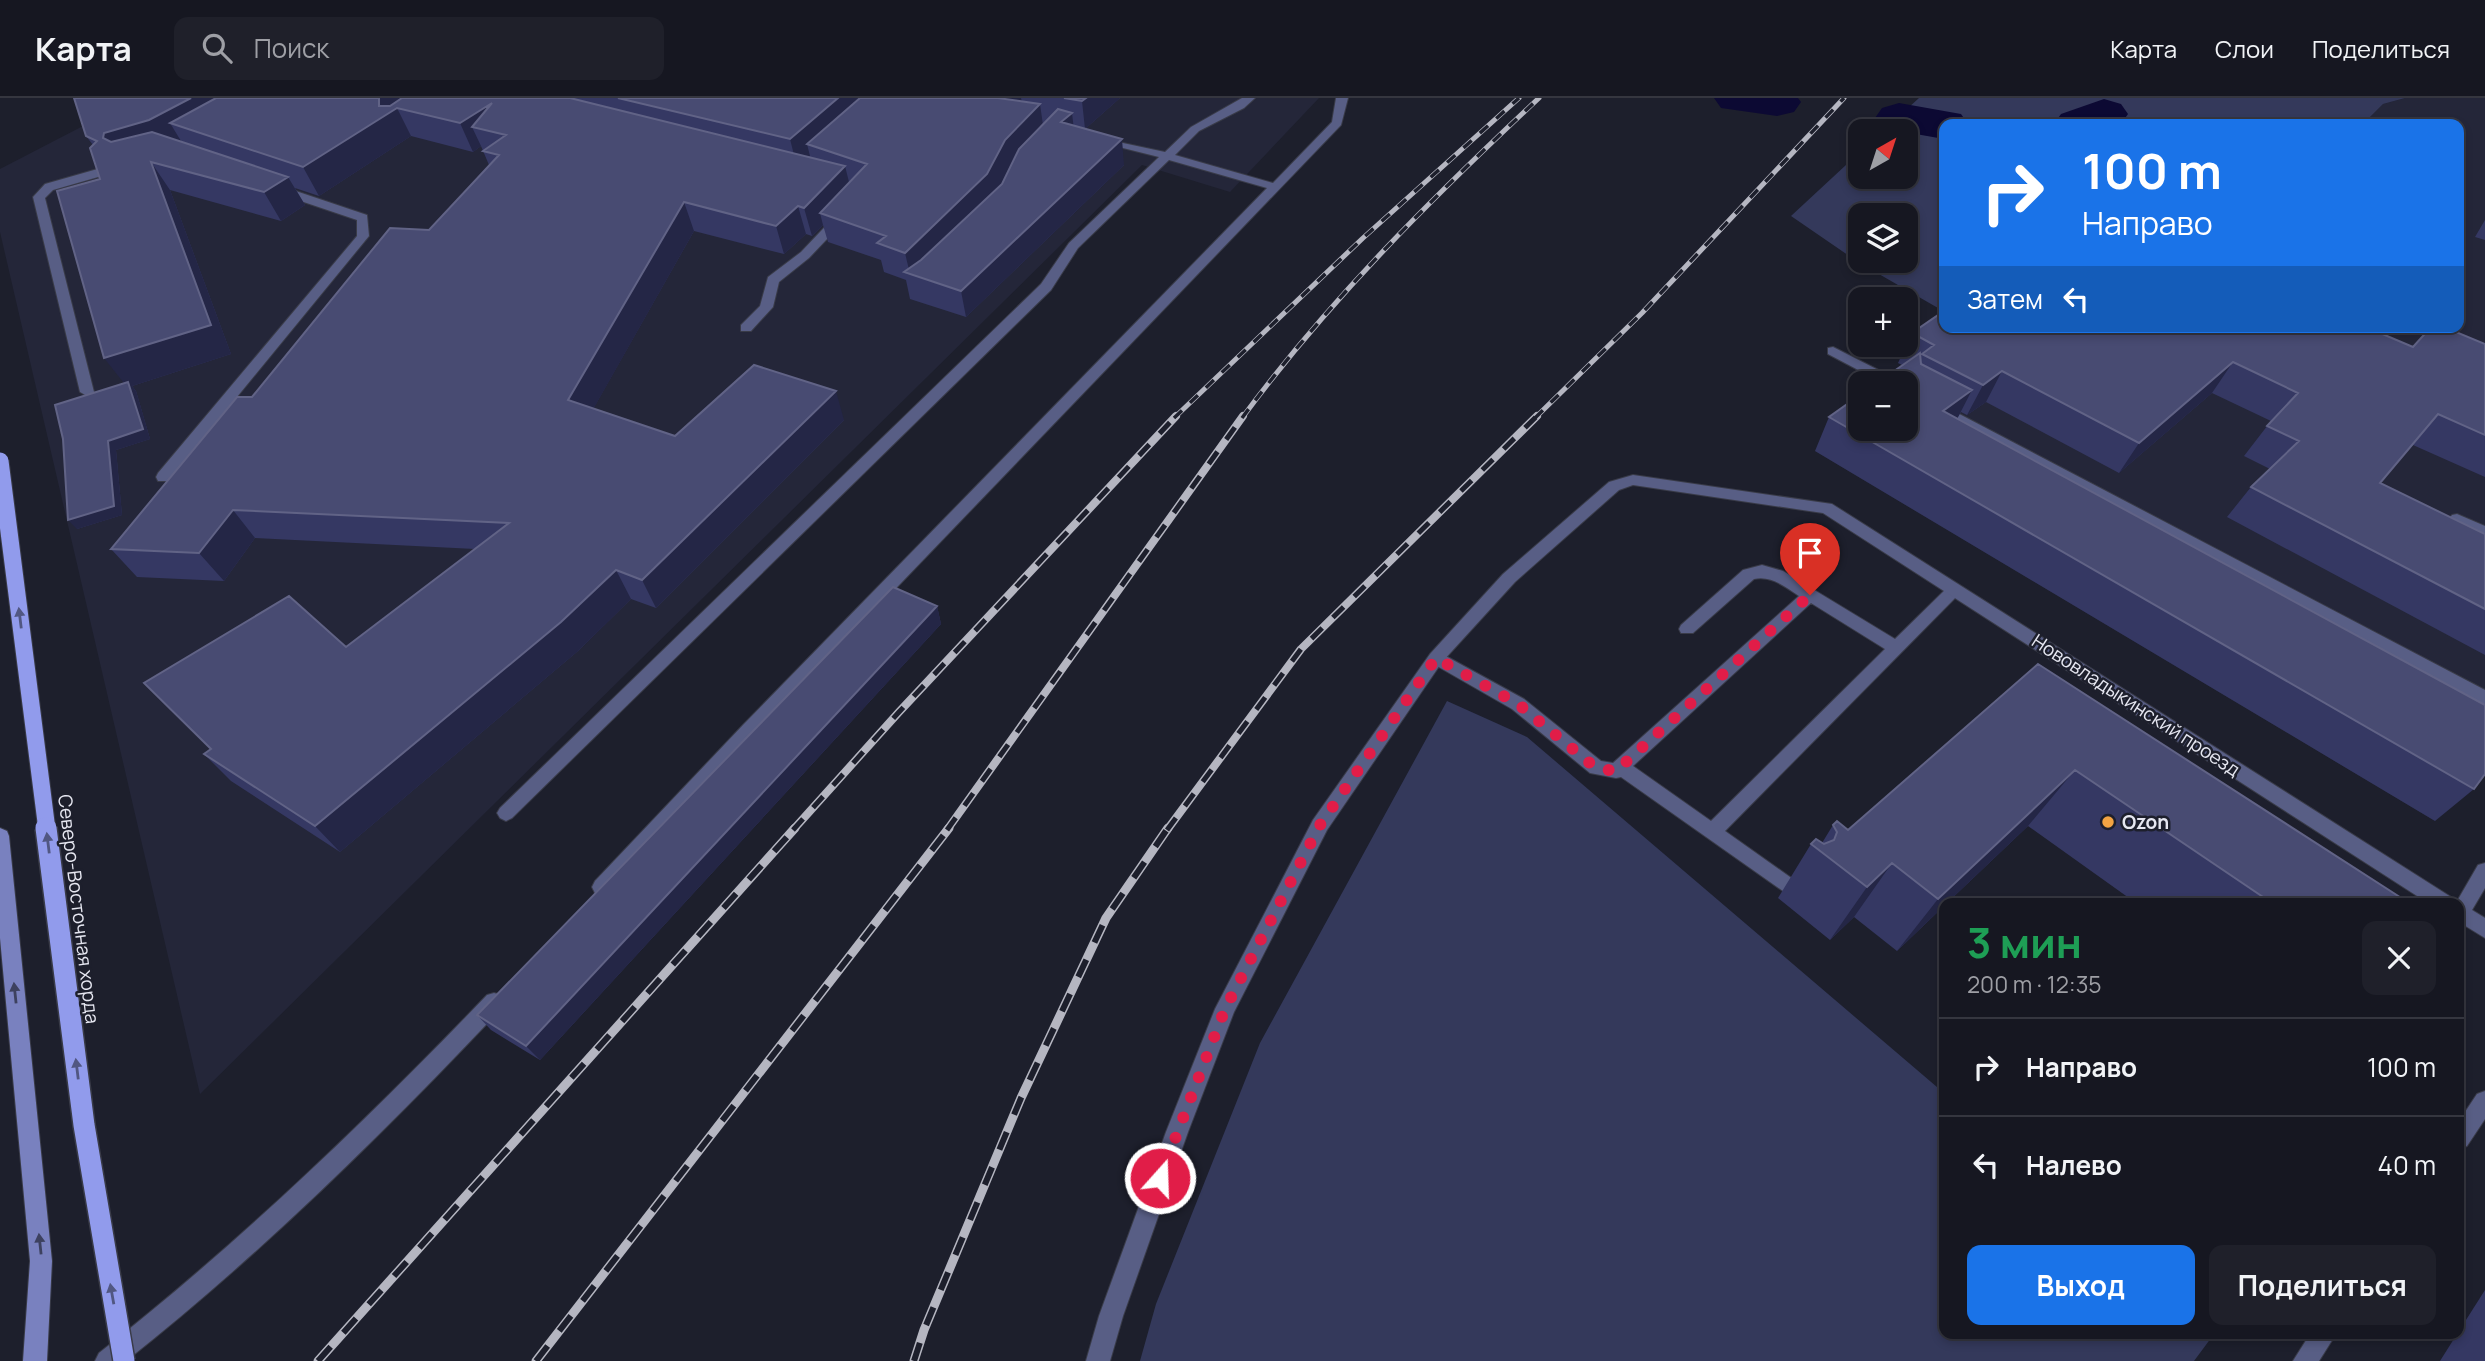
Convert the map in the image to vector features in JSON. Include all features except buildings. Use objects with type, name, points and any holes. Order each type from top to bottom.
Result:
[{"type":"main road","name":"Северо-Восточная хорда","points":[[0,461],[84,1125],[124,1361]]},
{"type":"street","points":[[506,813],[1046,287],[1073,246],[1195,129],[1240,107],[1249,98]]},
{"type":"street","points":[[590,899],[749,730],[1337,123],[1342,98]]},
{"type":"street","points":[[1082,134],[1275,187]]},
{"type":"street","points":[[87,391],[39,197],[49,187],[108,170]]},
{"type":"street","points":[[163,477],[362,236],[363,218],[261,183]]},
{"type":"street","points":[[746,328],[766,307],[773,280],[805,255],[848,210]]},
{"type":"street","points":[[2440,333],[2485,352]]},
{"type":"street","points":[[1833,351],[1870,371]]},
{"type":"street","points":[[1918,396],[2485,698]]},
{"type":"street","name":"Нововладыкинский проезд","points":[[1436,658],[1509,578],[1614,486],[1633,480],[1827,509],[2436,898]]},
{"type":"street","points":[[2457,519],[2485,533]]},
{"type":"street","points":[[1687,629],[1749,574],[1756,571],[1777,575],[1897,648]]},
{"type":"street","points":[[1712,832],[1955,590]]},
{"type":"street","points":[[1098,1361],[1111,1316],[1177,1132],[1225,1009],[1320,825],[1436,658],[1518,704],[1596,768],[1610,772],[1621,767],[1810,595]]},
{"type":"street","points":[[1621,767],[1790,888]]},
{"type":"street","points":[[0,836],[41,1261],[35,1361]]},
{"type":"street","points":[[2464,904],[2485,871]]},
{"type":"street","points":[[2464,915],[2485,929]]},
{"type":"street","points":[[107,1361],[200,1285],[394,1108],[506,988]]},
{"type":"street","points":[[2464,1132],[2485,1101]]},
{"type":"street","points":[[2305,1361],[2320,1339]]},
{"type":"shaded area","points":[[137,98],[1319,98],[1230,192],[1142,165],[200,1094],[0,232],[0,169]]},
{"type":"shaded area","points":[[1919,98],[2405,98],[2383,104],[2368,119],[1939,119],[1938,308],[1918,296],[1918,287],[1901,287],[1877,273],[1918,273],[1918,203],[1848,203],[1848,255],[1791,216],[1848,163],[1848,189],[1918,189],[1918,119],[1896,119]]},
{"type":"shaded area","points":[[2405,98],[2485,98],[2485,756],[2435,821],[1815,451],[1848,435],[1848,441],[1918,441],[1918,371],[1903,371],[1902,365],[1898,363],[1906,357],[1918,357],[1918,349],[1940,333],[2464,333],[2464,119],[2368,119],[2383,104]]},
{"type":"shaded area","points":[[1447,701],[1527,737],[1939,1089],[1939,1339],[2210,1339],[2194,1361],[1140,1361],[1156,1304],[1260,1043]]},
{"type":"waterway","points":[[1738,98],[1777,102]]},
{"type":"waterway","points":[[2091,119],[2104,114]]},
{"type":"waterway","points":[[1899,118],[1939,123]]},
{"type":"railway","points":[[1175,417],[1363,238],[1519,98]]},
{"type":"railway","points":[[1242,418],[1310,332],[1383,251],[1539,98]]},
{"type":"railway","points":[[1535,418],[1642,313],[1844,98]]},
{"type":"railway","points":[[947,830],[1243,416]]},
{"type":"railway","points":[[1167,830],[1301,649],[1537,416]]},
{"type":"railway","points":[[793,830],[899,712],[1175,417]]},
{"type":"railway","points":[[318,1361],[795,828]]},
{"type":"railway","points":[[536,1361],[949,828]]},
{"type":"railway","points":[[914,1361],[924,1330],[1021,1098],[1106,918],[1168,828]]},
{"type":"place","name":"Ozon","points":[[2108,822]]},
{"type":"route","points":[[1160,1178],[1225,1009],[1320,825],[1436,658],[1518,704],[1596,768],[1616,771],[1810,595]]}]
